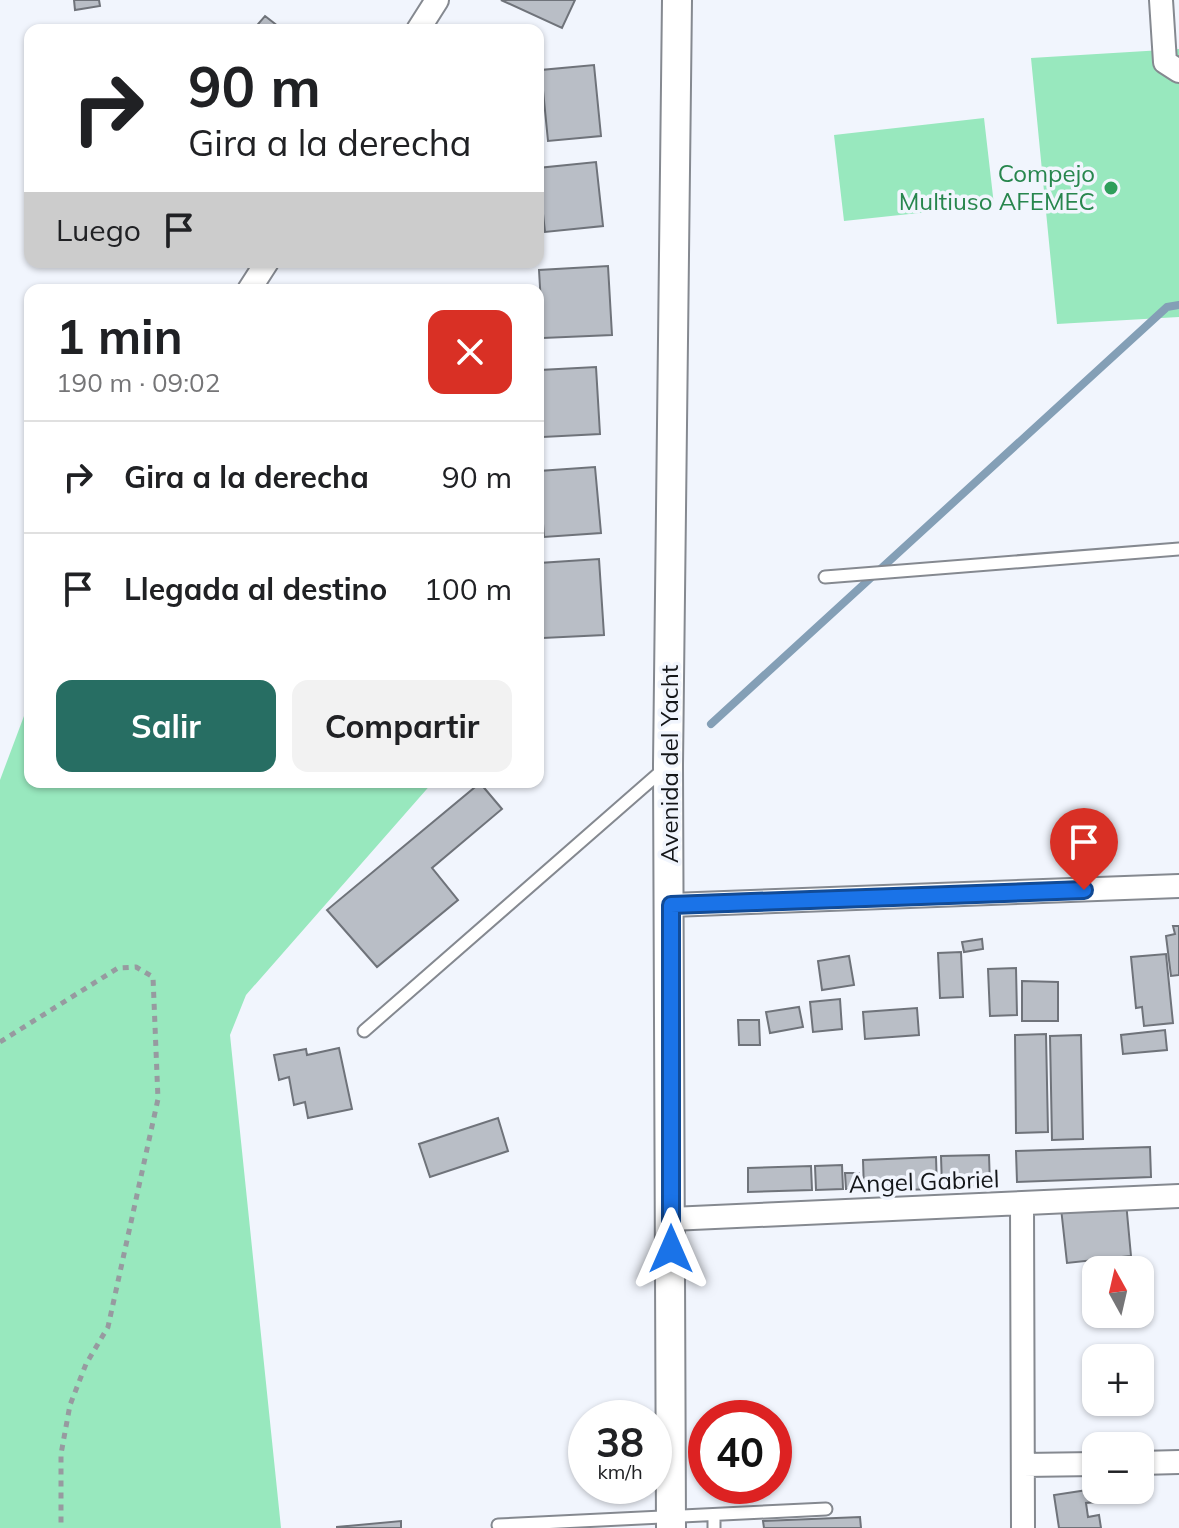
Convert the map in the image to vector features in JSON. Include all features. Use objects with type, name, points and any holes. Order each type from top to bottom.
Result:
[{"type":"street","points":[[422,24],[437,0]]},
{"type":"street","name":"Avenida del Yacht","points":[[671,1523],[671,905],[668,765],[677,0]]},
{"type":"street","points":[[1161,0],[1165,62],[1179,71]]},
{"type":"street","points":[[671,905],[1179,886]]},
{"type":"street","name":"Angel Gabriel","points":[[671,1219],[1179,1196]]},
{"type":"street","points":[[1022,1204],[1023,1528]]},
{"type":"street","points":[[1154,1463],[1179,1462]]},
{"type":"street","points":[[1023,1465],[1082,1464]]},
{"type":"lane","points":[[825,577],[1179,549]]},
{"type":"lane","points":[[364,1031],[668,765]]},
{"type":"lane","points":[[498,1525],[671,1523],[714,1515],[826,1509]]},
{"type":"lane","points":[[714,1515],[714,1528]]},
{"type":"path","points":[[0,1042],[118,968],[136,967],[153,977],[158,1099],[108,1327],[86,1364],[70,1405],[61,1454],[61,1528]]},
{"type":"green space","name":"Compejo Multiuso AFEMEC","points":[[1179,49],[1179,317],[1057,324],[1031,58]]},
{"type":"green space","points":[[984,118],[994,205],[844,221],[834,135]]},
{"type":"green space","points":[[24,716],[24,788],[428,788],[246,995],[230,1035],[281,1528],[0,1528],[0,780]]},
{"type":"building","points":[[74,0],[99,0],[100,6],[75,10]]},
{"type":"building","points":[[501,0],[575,0],[562,28]]},
{"type":"building","points":[[265,16],[275,24],[258,24]]},
{"type":"building","points":[[594,65],[601,136],[548,141],[544,70]]},
{"type":"building","points":[[596,162],[603,226],[545,232],[544,167]]},
{"type":"building","points":[[608,266],[612,335],[544,338],[544,284],[540,284],[539,270]]},
{"type":"building","points":[[596,367],[600,434],[544,437],[544,370]]},
{"type":"building","points":[[595,467],[601,533],[544,537],[544,471]]},
{"type":"building","points":[[599,559],[604,635],[544,638],[544,563]]},
{"type":"building","points":[[474,788],[484,788],[502,809],[432,868],[458,900],[377,967],[327,910]]},
{"type":"building","points":[[1173,926],[1179,926],[1179,975],[1171,976],[1166,936],[1175,934]]},
{"type":"building","points":[[982,939],[983,949],[964,952],[962,942]]},
{"type":"building","points":[[961,952],[963,997],[940,998],[938,953]]},
{"type":"building","points":[[1166,954],[1173,1023],[1144,1026],[1142,1007],[1136,1008],[1131,957]]},
{"type":"building","points":[[849,956],[854,985],[822,990],[818,961]]},
{"type":"building","points":[[1016,968],[1017,1015],[990,1016],[988,969]]},
{"type":"building","points":[[1022,981],[1058,982],[1058,1021],[1022,1021]]},
{"type":"building","points":[[840,999],[842,1029],[813,1032],[810,1002]]},
{"type":"building","points":[[799,1007],[803,1027],[770,1033],[766,1012]]},
{"type":"building","points":[[917,1008],[919,1035],[865,1039],[863,1012]]},
{"type":"building","points":[[738,1020],[759,1020],[760,1045],[739,1045]]},
{"type":"building","points":[[1165,1030],[1167,1050],[1123,1054],[1121,1035]]},
{"type":"building","points":[[1046,1034],[1048,1132],[1016,1133],[1015,1035]]},
{"type":"building","points":[[1081,1035],[1083,1139],[1052,1140],[1050,1036]]},
{"type":"building","points":[[339,1048],[352,1109],[308,1118],[305,1102],[294,1105],[289,1077],[279,1080],[274,1055],[306,1049],[307,1055]]},
{"type":"building","points":[[498,1118],[508,1151],[430,1177],[419,1144]]},
{"type":"building","points":[[1150,1147],[1151,1177],[1017,1182],[1016,1151]]},
{"type":"building","points":[[989,1155],[990,1185],[942,1187],[941,1156]]},
{"type":"building","points":[[936,1157],[937,1189],[864,1191],[863,1160]]},
{"type":"building","points":[[842,1165],[843,1189],[816,1190],[815,1166]]},
{"type":"building","points":[[811,1166],[812,1190],[748,1192],[748,1168]]},
{"type":"building","points":[[845,1173],[859,1173],[860,1189],[846,1189]]},
{"type":"building","points":[[1126,1202],[1131,1256],[1082,1256],[1082,1261],[1067,1263],[1061,1208]]},
{"type":"building","points":[[1082,1491],[1082,1504],[1086,1504],[1088,1517],[1099,1515],[1101,1528],[1059,1528],[1054,1495]]},
{"type":"building","points":[[860,1517],[861,1528],[764,1528],[763,1521]]},
{"type":"building","points":[[401,1521],[401,1528],[337,1528],[337,1527]]},
{"type":"waterway","points":[[711,724],[1167,307],[1179,305]]},
{"type":"place","name":"Compejo Multiuso AFEMEC","points":[[1111,188]]},
{"type":"route","points":[[671,1249],[671,905],[1084,890]]}]
